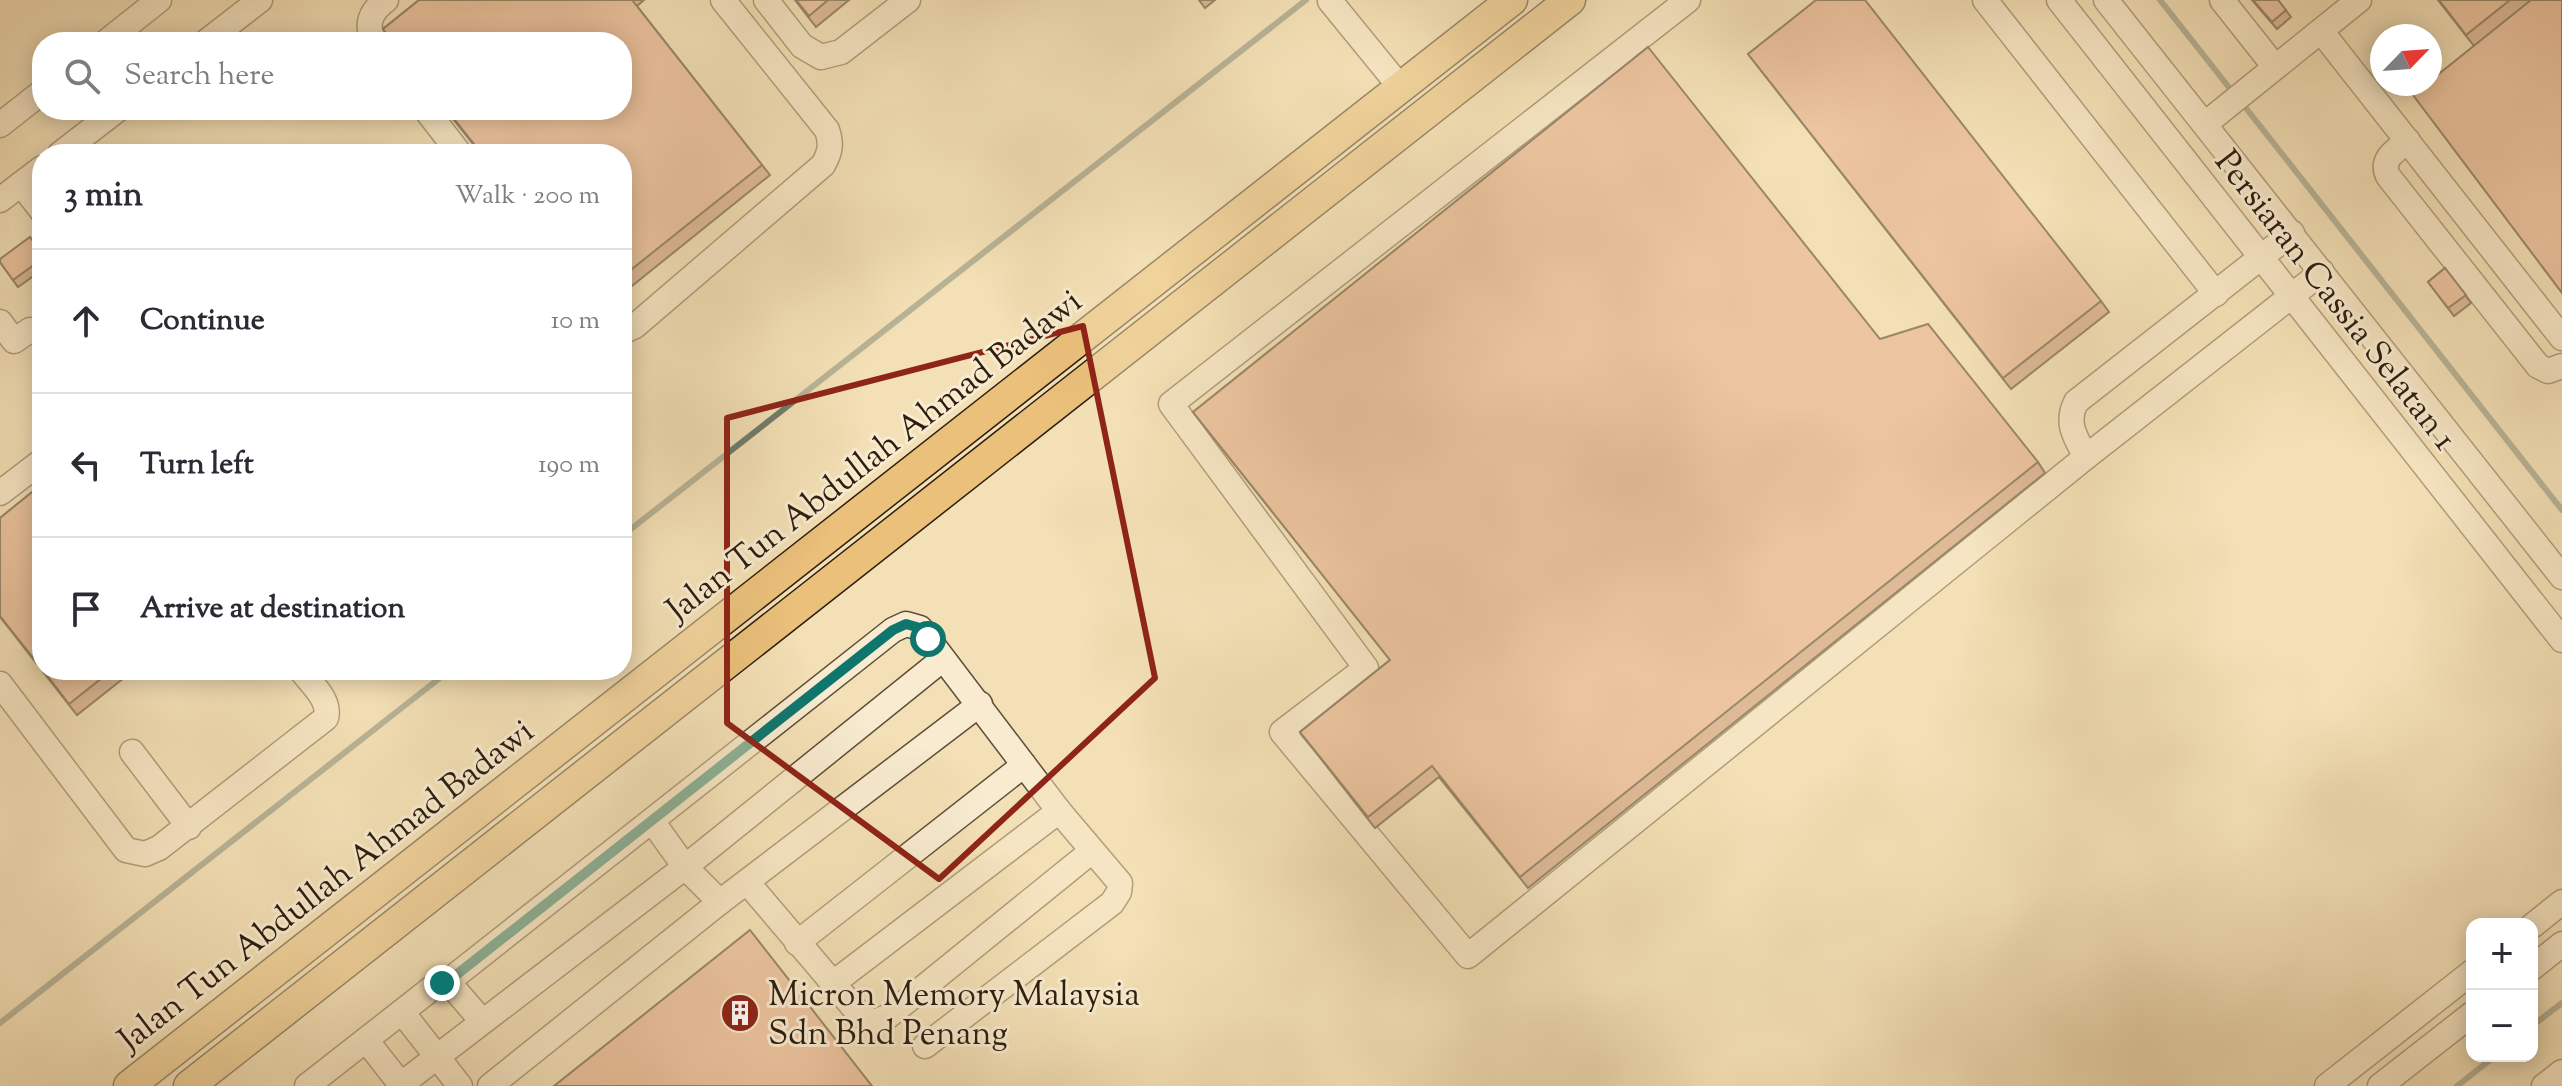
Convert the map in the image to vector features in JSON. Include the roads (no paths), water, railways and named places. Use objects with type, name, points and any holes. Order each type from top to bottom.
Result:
[{"type":"main road","name":"Jalan Tun Abdullah Ahmad Badawi","points":[[129,1086],[1512,0]]},
{"type":"main road","points":[[189,1086],[1570,0]]},
{"type":"street","points":[[119,32],[159,0]]},
{"type":"street","points":[[219,32],[260,0]]},
{"type":"street","points":[[371,32],[374,8],[386,0]]},
{"type":"street","points":[[632,327],[823,165],[829,154],[831,141],[827,130],[723,0]]},
{"type":"street","points":[[766,0],[802,46],[821,57],[841,52],[908,0]]},
{"type":"street","points":[[1332,0],[1401,88]]},
{"type":"street","points":[[1688,0],[1171,404],[1366,668],[1282,732],[1468,956],[2086,457],[2322,272]]},
{"type":"street","points":[[1985,0],[2216,294]]},
{"type":"street","name":"Persiaran Cassia Selatan 1","points":[[2059,0],[2562,640]]},
{"type":"street","name":"Persiaran Cassia Selatan 1","points":[[2106,0],[2212,118],[2292,233],[2561,575]]},
{"type":"street","points":[[2222,0],[2275,67]]},
{"type":"street","points":[[2212,118],[2359,0]]},
{"type":"street","points":[[2321,31],[2562,338]]},
{"type":"street","points":[[0,125],[32,100]]},
{"type":"street","points":[[73,144],[104,120]]},
{"type":"street","points":[[434,120],[452,144]]},
{"type":"street","points":[[2408,141],[2387,159],[2388,176],[2538,366],[2548,371],[2562,366]]},
{"type":"street","points":[[0,200],[32,176]]},
{"type":"street","points":[[21,184],[32,198]]},
{"type":"street","points":[[2086,457],[2070,428],[2076,402],[2292,233]]},
{"type":"street","points":[[0,322],[14,341],[32,330]]},
{"type":"street","points":[[0,493],[32,469]]},
{"type":"street","points":[[307,1086],[436,985],[446,983],[893,630],[906,624],[920,628],[1059,811],[1120,883],[1119,892],[1112,903],[925,1046]]},
{"type":"street","points":[[366,1040],[400,1085],[685,867],[943,659]]},
{"type":"street","points":[[0,684],[126,850],[145,854],[189,827],[326,718],[325,702],[308,680]]},
{"type":"street","points":[[490,1086],[720,902],[980,704]]},
{"type":"street","points":[[132,752],[189,827]]},
{"type":"street","points":[[797,943],[1024,765]]},
{"type":"street","points":[[832,984],[1059,811]]},
{"type":"street","points":[[652,821],[685,867],[720,902]]},
{"type":"street","points":[[747,882],[860,1015],[874,1022],[887,1017],[1092,851]]},
{"type":"street","points":[[2538,921],[2562,902]]},
{"type":"street","points":[[2538,963],[2562,944]]},
{"type":"street","points":[[2327,1086],[2466,977]]},
{"type":"street","points":[[446,983],[459,992],[482,1021]]},
{"type":"street","points":[[402,1012],[460,1086]]},
{"type":"street","points":[[2380,1086],[2466,1019]]},
{"type":"street","points":[[2544,1086],[2562,1072]]},
{"type":"waterway","points":[[632,528],[1306,0]]},
{"type":"waterway","points":[[2160,0],[2235,95]]},
{"type":"waterway","points":[[2242,103],[2562,510]]},
{"type":"waterway","points":[[0,1023],[437,680]]},
{"type":"waterway","points":[[2538,1021],[2562,1003]]},
{"type":"waterway","points":[[2457,1086],[2487,1062]]},
{"type":"place","name":"Micron Memory Malaysia Sdn Bhd Penang","points":[[740,1013]]}]
